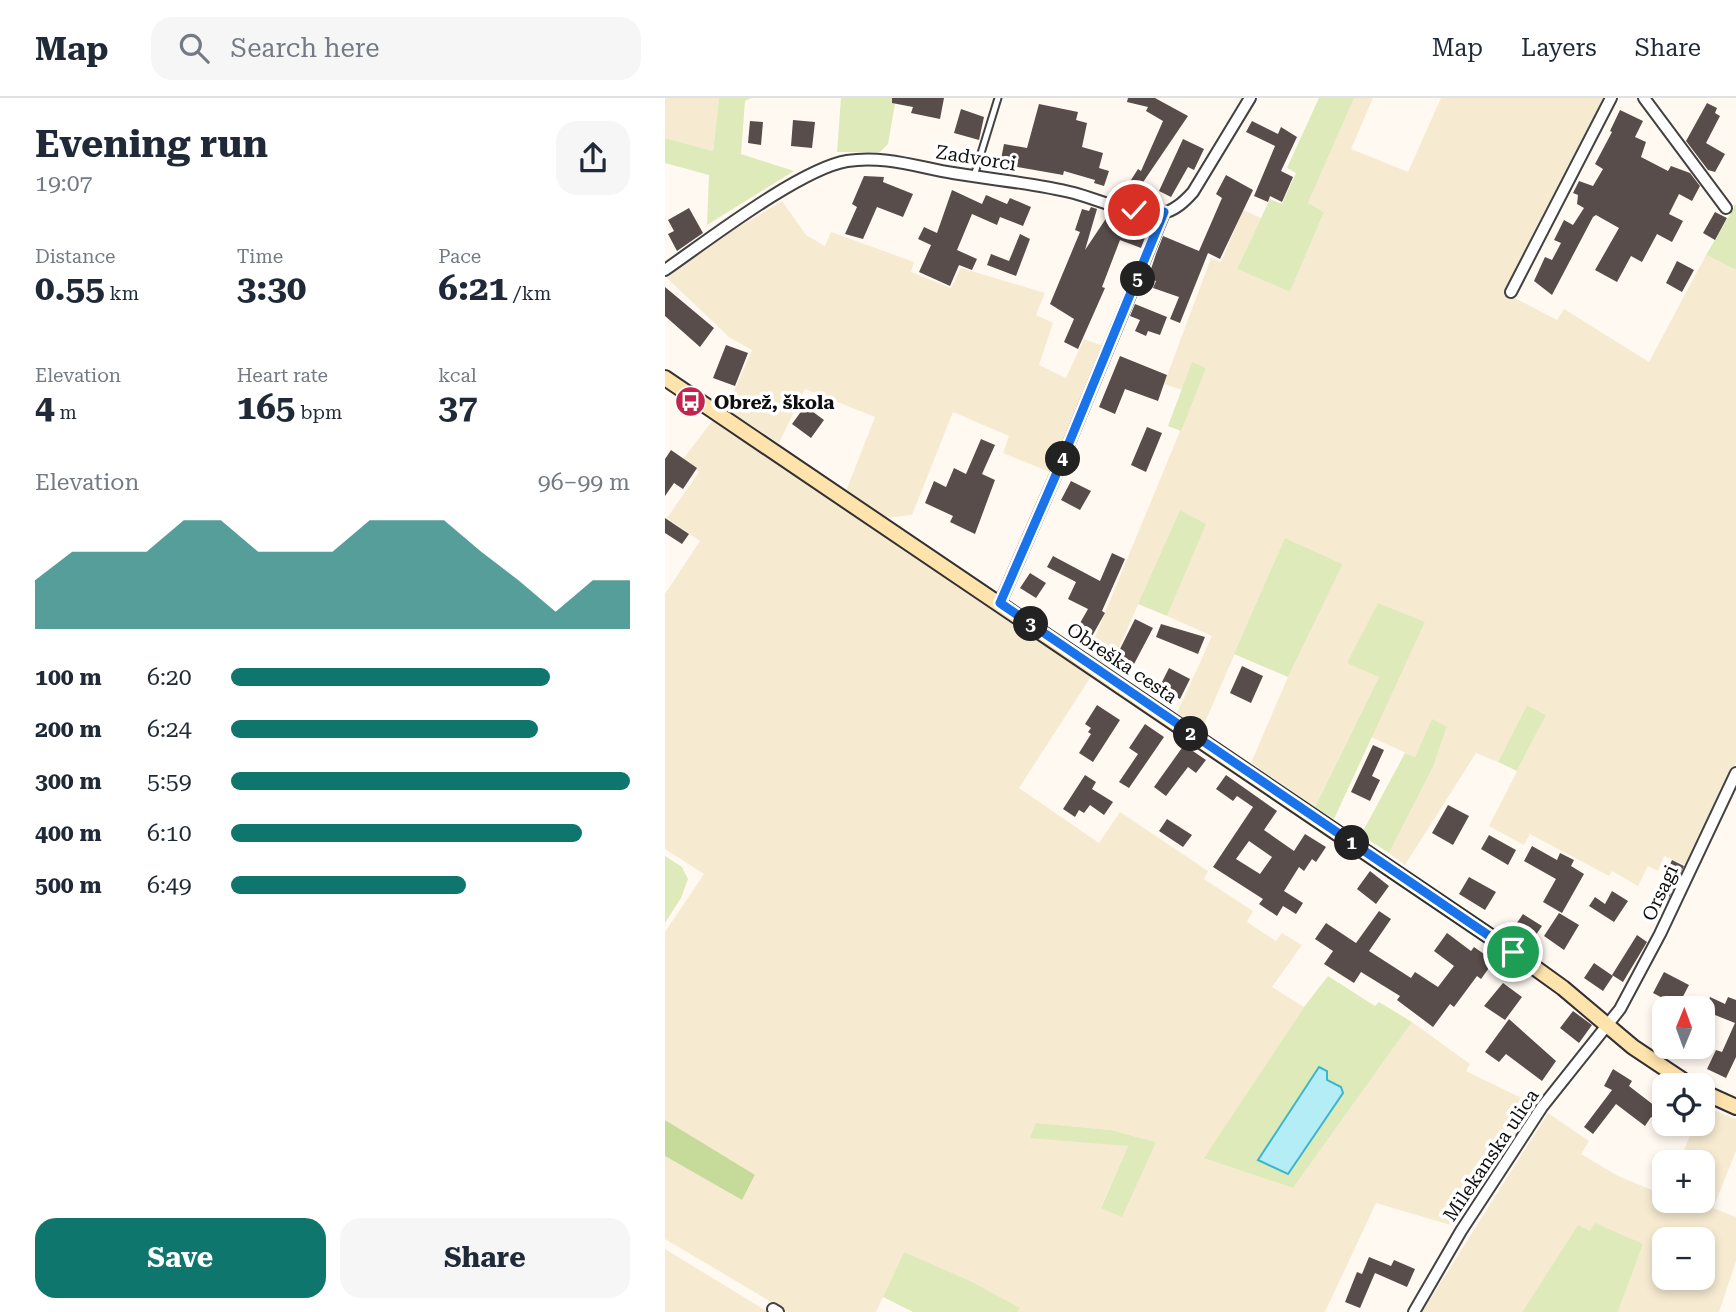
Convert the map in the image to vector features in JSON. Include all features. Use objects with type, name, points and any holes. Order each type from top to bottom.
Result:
[{"type":"main road","name":"Obreška cesta","points":[[665,378],[1513,952],[1670,1073]]},
{"type":"main road","points":[[1715,1098],[1736,1107]]},
{"type":"street","points":[[1000,603],[1164,212],[1184,202],[1193,192],[1250,98]]},
{"type":"street","points":[[1511,292],[1611,98]]},
{"type":"street","points":[[1644,98],[1726,208]]},
{"type":"street","name":"Zadvorci","points":[[665,270],[722,230],[831,165],[876,160],[1056,189],[1150,213],[1164,212]]},
{"type":"street","name":"Orsagi","points":[[1608,1025],[1620,1009],[1660,934],[1736,773]]},
{"type":"street","name":"Milekanska ulica","points":[[1414,1312],[1461,1231],[1542,1107],[1608,1025]]},
{"type":"lane","points":[[974,176],[998,98]]},
{"type":"shaded area","points":[[665,98],[719,98],[713,151],[665,138]]},
{"type":"shaded area","points":[[1354,98],[1373,98],[1351,149],[1408,172],[1441,98],[1605,98],[1505,293],[1557,320],[1564,309],[1649,362],[1706,255],[1736,270],[1736,762],[1686,865],[1664,856],[1658,871],[1648,866],[1638,886],[1612,871],[1609,876],[1530,834],[1524,845],[1489,826],[1546,715],[1527,705],[1498,762],[1476,753],[1405,865],[1389,853],[1433,767],[1447,728],[1432,720],[1415,757],[1371,737],[1425,622],[1379,677],[1315,807],[1251,763],[1288,677],[1343,564],[1285,538],[1202,729],[1177,713],[1212,636],[1167,616],[1205,524],[1180,510],[1110,668],[1088,654],[1206,368],[1192,363],[1182,390],[1164,384],[1211,258],[1221,262],[1243,210],[1261,218],[1237,269],[1290,292],[1324,212],[1308,203]]},
{"type":"shaded area","points":[[782,201],[806,235],[825,246],[831,232],[914,262],[911,272],[951,288],[961,268],[1045,293],[1036,315],[1053,323],[1039,365],[1066,378],[1084,339],[1106,347],[1052,473],[1003,453],[1009,436],[953,412],[912,515],[885,518],[846,491],[875,417],[805,389],[779,443],[726,409],[752,350],[729,337],[667,278],[727,234]]},
{"type":"shaded area","points":[[712,421],[1092,675],[1019,788],[1099,843],[1120,812],[1208,871],[1204,879],[1253,911],[1247,922],[1276,941],[1282,933],[1302,945],[1272,987],[1304,1007],[1205,1157],[1293,1188],[1412,1022],[1470,1064],[1466,1071],[1536,1105],[1454,1226],[1376,1203],[1325,1312],[1018,1312],[1020,1309],[904,1252],[876,1312],[788,1312],[665,1239],[665,1156],[742,1200],[755,1176],[665,1120],[665,932],[704,874],[665,849],[665,594],[700,541],[667,518],[699,472],[683,459]],"holes":[[[1036,1123],[1111,1130],[1156,1142],[1101,1207],[1128,1146]]]},
{"type":"shaded area","points":[[1715,1111],[1736,1119],[1736,1151],[1715,1203],[1715,1150],[1684,1150],[1690,1136],[1715,1136]]},
{"type":"shaded area","points":[[1548,1113],[1589,1141],[1581,1154],[1618,1176],[1652,1190],[1652,1213],[1715,1213],[1715,1209],[1736,1217],[1736,1261],[1719,1312],[1618,1312],[1643,1244],[1590,1231],[1578,1225],[1522,1312],[1422,1312]]},
{"type":"shaded area","points":[[665,1249],[768,1312],[665,1312]]},
{"type":"green space","points":[[719,98],[751,98],[745,101],[741,154],[794,171],[707,225],[709,175],[665,163],[665,138],[713,151]]},
{"type":"green space","points":[[841,98],[896,98],[888,144],[880,152],[837,152]]},
{"type":"green space","points":[[1319,98],[1354,98],[1308,203],[1324,212],[1290,292],[1237,269],[1270,199],[1282,204],[1296,173],[1287,168]]},
{"type":"green space","points":[[1736,204],[1736,270],[1706,255]]},
{"type":"green space","points":[[1192,362],[1206,368],[1181,431],[1168,426]]},
{"type":"green space","points":[[1180,510],[1206,524],[1167,616],[1138,604]]},
{"type":"green space","points":[[1285,538],[1343,564],[1288,677],[1234,654]]},
{"type":"green space","points":[[1378,603],[1425,622],[1334,819],[1315,807],[1379,677],[1347,663]]},
{"type":"green space","points":[[1527,705],[1546,715],[1517,771],[1498,762]]},
{"type":"green space","points":[[1432,719],[1447,727],[1433,767],[1389,853],[1361,835],[1405,753],[1415,757]]},
{"type":"green space","points":[[665,856],[682,867],[688,879],[681,898],[665,923]]},
{"type":"green space","points":[[1328,976],[1375,1006],[1379,1002],[1412,1022],[1293,1188],[1204,1158],[1304,1007]]},
{"type":"green space","points":[[665,1120],[755,1175],[742,1200],[665,1156]]},
{"type":"green space","points":[[1036,1123],[1111,1130],[1156,1142],[1122,1217],[1101,1208],[1128,1146],[1030,1138]]},
{"type":"green space","points":[[1595,1223],[1643,1244],[1618,1312],[1522,1312],[1578,1225],[1590,1231]]},
{"type":"green space","points":[[904,1252],[970,1281],[1020,1308],[1018,1312],[913,1312],[883,1297]]},
{"type":"water","points":[[1319,1067],[1327,1071],[1327,1080],[1341,1087],[1343,1093],[1288,1174],[1258,1160]]},
{"type":"building","points":[[892,98],[944,98],[940,119],[911,113],[913,107],[892,103]]},
{"type":"building","points":[[1128,98],[1155,98],[1188,116],[1133,197],[1124,191],[1138,169],[1141,171],[1163,121],[1146,111],[1148,107],[1127,102]]},
{"type":"building","points":[[1707,103],[1717,108],[1715,113],[1720,116],[1706,143],[1725,154],[1715,172],[1708,170],[1686,141]]},
{"type":"building","points":[[1039,104],[1078,112],[1076,120],[1087,123],[1082,147],[1103,153],[1099,168],[1109,171],[1104,186],[1094,183],[1095,180],[1064,171],[1063,175],[1000,164],[1004,144],[1027,148]]},
{"type":"building","points":[[961,109],[984,117],[979,140],[954,133]]},
{"type":"building","points":[[1620,110],[1643,121],[1635,137],[1646,142],[1641,157],[1668,171],[1671,166],[1690,173],[1700,186],[1692,201],[1679,194],[1669,214],[1683,221],[1672,242],[1657,234],[1642,262],[1631,256],[1617,282],[1595,270],[1619,228],[1596,215],[1593,217],[1552,295],[1534,281],[1545,257],[1552,260],[1561,243],[1554,240],[1564,220],[1573,225],[1584,208],[1577,204],[1578,195],[1573,193],[1579,181],[1593,186],[1603,169],[1595,164]]},
{"type":"building","points":[[793,120],[815,122],[812,148],[791,146]]},
{"type":"building","points":[[750,121],[763,122],[761,145],[748,143]]},
{"type":"building","points":[[1252,121],[1278,134],[1281,127],[1297,137],[1281,171],[1293,177],[1282,202],[1270,196],[1268,202],[1254,196],[1275,146],[1246,132]]},
{"type":"building","points":[[1183,139],[1204,149],[1194,170],[1188,167],[1171,197],[1159,191]]},
{"type":"building","points":[[1226,175],[1253,190],[1220,259],[1208,253],[1180,323],[1170,319],[1179,297],[1153,288],[1156,281],[1148,278],[1163,236],[1199,251],[1222,198],[1216,194]]},
{"type":"building","points":[[864,176],[884,177],[883,182],[913,194],[903,217],[877,207],[863,239],[845,234],[857,207],[852,204]]},
{"type":"building","points":[[952,190],[982,204],[986,195],[1007,204],[1010,198],[1031,207],[1023,226],[1000,217],[997,225],[972,214],[957,250],[977,259],[972,270],[959,265],[950,286],[919,272],[931,245],[918,239],[924,227],[937,233]]},
{"type":"building","points":[[1091,207],[1097,209],[1085,250],[1107,217],[1148,230],[1141,248],[1120,240],[1102,287],[1105,288],[1078,349],[1064,342],[1074,319],[1050,304],[1080,232],[1075,230],[1082,209],[1089,211]]},
{"type":"building","points":[[689,208],[703,233],[677,251],[668,234],[674,231],[668,220]]},
{"type":"building","points":[[1715,212],[1727,218],[1715,240],[1703,233]]},
{"type":"building","points":[[1020,234],[1030,239],[1016,276],[987,265],[991,254],[1009,261]]},
{"type":"building","points":[[1677,261],[1694,270],[1682,292],[1666,283]]},
{"type":"building","points":[[665,287],[714,328],[700,347],[665,316]]},
{"type":"building","points":[[1135,304],[1167,317],[1160,335],[1148,331],[1146,336],[1135,331],[1140,320],[1130,316]]},
{"type":"building","points":[[726,345],[748,353],[735,386],[713,378]]},
{"type":"building","points":[[1120,356],[1167,375],[1158,401],[1125,389],[1115,414],[1099,407]]},
{"type":"building","points":[[805,406],[824,420],[811,438],[792,424]]},
{"type":"building","points":[[1147,427],[1162,433],[1146,472],[1131,465]]},
{"type":"building","points":[[981,439],[995,445],[982,474],[995,480],[975,534],[950,522],[953,516],[925,503],[934,481],[946,487],[954,468],[966,474]]},
{"type":"building","points":[[671,450],[697,468],[683,489],[674,483],[665,496],[665,459]]},
{"type":"building","points":[[1071,481],[1091,491],[1080,510],[1061,500]]},
{"type":"building","points":[[665,518],[689,534],[682,544],[665,533]]},
{"type":"building","points":[[1112,553],[1125,559],[1102,611],[1105,613],[1091,638],[1076,630],[1088,609],[1068,599],[1076,582],[1047,567],[1053,556],[1100,581]]},
{"type":"building","points":[[1030,573],[1046,583],[1036,598],[1020,588]]},
{"type":"building","points":[[1135,619],[1153,628],[1133,666],[1116,657]]},
{"type":"building","points":[[1161,624],[1205,637],[1198,654],[1156,637]]},
{"type":"building","points":[[1242,666],[1263,676],[1251,703],[1230,693]]},
{"type":"building","points":[[1169,668],[1190,679],[1180,699],[1159,688]]},
{"type":"building","points":[[1097,705],[1120,720],[1093,762],[1079,753],[1091,734],[1088,732],[1091,728],[1085,724]]},
{"type":"building","points":[[1145,724],[1164,737],[1129,788],[1119,782],[1138,754],[1129,748]]},
{"type":"building","points":[[1184,745],[1206,760],[1196,773],[1188,767],[1166,796],[1154,787]]},
{"type":"building","points":[[1373,745],[1384,750],[1372,776],[1380,780],[1370,801],[1351,792]]},
{"type":"building","points":[[1085,775],[1096,782],[1092,789],[1113,802],[1104,815],[1090,805],[1084,813],[1079,810],[1075,817],[1063,809]]},
{"type":"building","points":[[1226,775],[1277,811],[1264,830],[1294,851],[1305,834],[1326,847],[1316,862],[1312,859],[1304,871],[1299,867],[1284,891],[1303,903],[1296,914],[1283,906],[1277,916],[1259,904],[1263,899],[1213,867],[1253,807],[1237,796],[1233,801],[1216,789]],"holes":[[[1249,841],[1272,857],[1260,874],[1236,859]]]},
{"type":"building","points":[[1448,805],[1469,816],[1453,845],[1432,833]]},
{"type":"building","points":[[1167,819],[1192,835],[1183,847],[1159,831]]},
{"type":"building","points":[[1489,835],[1516,850],[1508,865],[1481,849]]},
{"type":"building","points":[[1532,846],[1557,860],[1560,853],[1574,860],[1571,866],[1584,874],[1562,913],[1543,902],[1556,879],[1524,861]]},
{"type":"building","points":[[1672,860],[1684,866],[1667,902],[1656,897]]},
{"type":"building","points":[[1370,871],[1389,886],[1376,904],[1357,889]]},
{"type":"building","points":[[1469,877],[1496,892],[1485,910],[1459,894]]},
{"type":"building","points":[[1612,891],[1628,901],[1614,922],[1589,906],[1595,897],[1605,904]]},
{"type":"building","points":[[1379,911],[1391,919],[1369,951],[1411,978],[1415,972],[1438,987],[1454,966],[1434,951],[1447,933],[1471,951],[1474,947],[1494,961],[1481,979],[1477,976],[1454,1007],[1450,1004],[1433,1027],[1397,1000],[1400,996],[1361,972],[1354,983],[1324,964],[1333,951],[1315,939],[1326,923],[1356,943]]},
{"type":"building","points":[[1559,913],[1579,925],[1564,950],[1544,936]]},
{"type":"building","points":[[1523,914],[1542,926],[1529,945],[1510,933]]},
{"type":"building","points":[[1637,935],[1647,942],[1623,982],[1612,975]]},
{"type":"building","points":[[1594,963],[1613,976],[1603,991],[1584,978]]},
{"type":"building","points":[[1664,972],[1689,985],[1683,996],[1659,996],[1653,993]]},
{"type":"building","points":[[1503,983],[1522,997],[1505,1020],[1484,1006]]},
{"type":"building","points":[[1728,997],[1736,1000],[1736,1057],[1726,1078],[1707,1069],[1712,1059],[1715,1059],[1716,1050],[1722,1052],[1735,1023],[1715,1015],[1715,999],[1725,1004]]},
{"type":"building","points":[[1573,1011],[1592,1025],[1579,1043],[1560,1028]]},
{"type":"building","points":[[1509,1019],[1556,1061],[1542,1081],[1506,1054],[1499,1062],[1485,1052]]},
{"type":"building","points":[[1613,1069],[1632,1081],[1629,1086],[1652,1104],[1652,1118],[1645,1126],[1616,1104],[1593,1134],[1584,1127],[1612,1090],[1604,1086]]},
{"type":"building","points":[[1369,1257],[1391,1266],[1394,1260],[1415,1269],[1407,1287],[1375,1273],[1360,1308],[1345,1302],[1357,1272],[1362,1274]]},
{"type":"place","name":"Obrež, škola","points":[[691,402]]},
{"type":"route","points":[[1134,210],[1164,212],[1126,309],[1000,603],[1513,952]]}]
